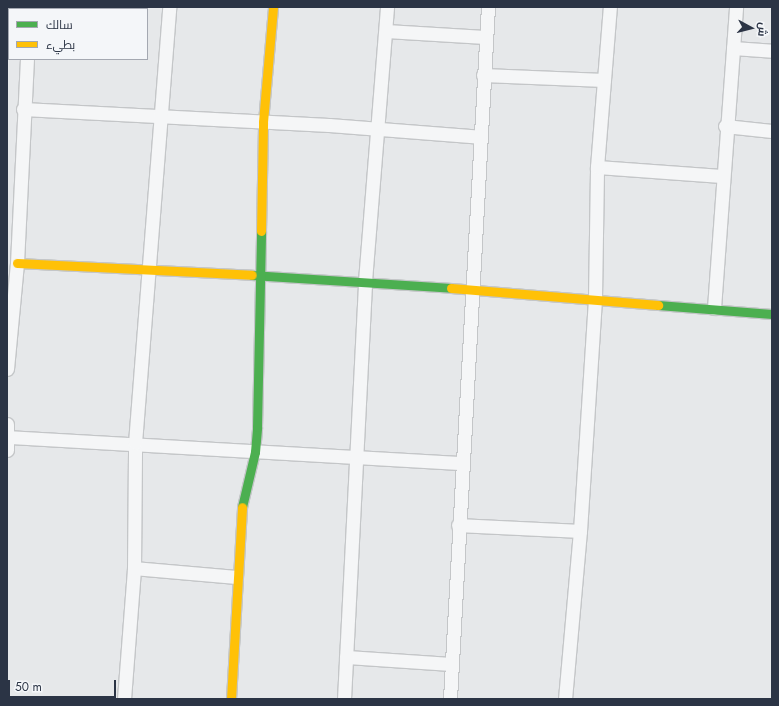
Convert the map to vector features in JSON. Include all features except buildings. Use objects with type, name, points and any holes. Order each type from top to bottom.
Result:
[{"type":"street","points":[[124,699],[134,568],[135,443],[158,117],[169,7]]},
{"type":"street","points":[[231,699],[240,513],[255,452],[263,122],[273,7]]},
{"type":"street","points":[[344,699],[358,455],[365,281],[387,7]]},
{"type":"street","points":[[450,699],[461,463],[472,292],[485,37],[488,7]]},
{"type":"street","points":[[565,699],[580,532],[595,298],[596,167],[610,7]]},
{"type":"street","points":[[714,308],[725,126],[736,7]]},
{"type":"street","points":[[386,31],[485,37]]},
{"type":"street","points":[[733,48],[772,51]]},
{"type":"street","points":[[7,369],[16,263],[13,210],[27,60]]},
{"type":"street","points":[[483,75],[604,80]]},
{"type":"street","points":[[23,109],[378,128],[480,137]]},
{"type":"street","points":[[725,126],[772,131]]},
{"type":"street","points":[[596,167],[722,176]]},
{"type":"street","points":[[16,263],[259,277],[365,281],[472,292],[595,298],[772,314]]},
{"type":"street","points":[[7,437],[135,443],[255,452],[358,455],[461,463]]},
{"type":"street","points":[[458,525],[580,532]]},
{"type":"street","points":[[134,568],[236,577]]},
{"type":"street","points":[[346,656],[452,664]]},
{"type":"traffic: fast","points":[[242,507],[255,452],[257,427],[261,231]]},
{"type":"traffic: fast","points":[[252,275],[451,288]]},
{"type":"traffic: fast","points":[[658,305],[772,314]]},
{"type":"traffic: slow","points":[[261,231],[263,122],[273,7]]},
{"type":"traffic: slow","points":[[17,263],[252,275]]},
{"type":"traffic: slow","points":[[451,288],[658,305]]},
{"type":"traffic: slow","points":[[231,699],[242,507]]}]
